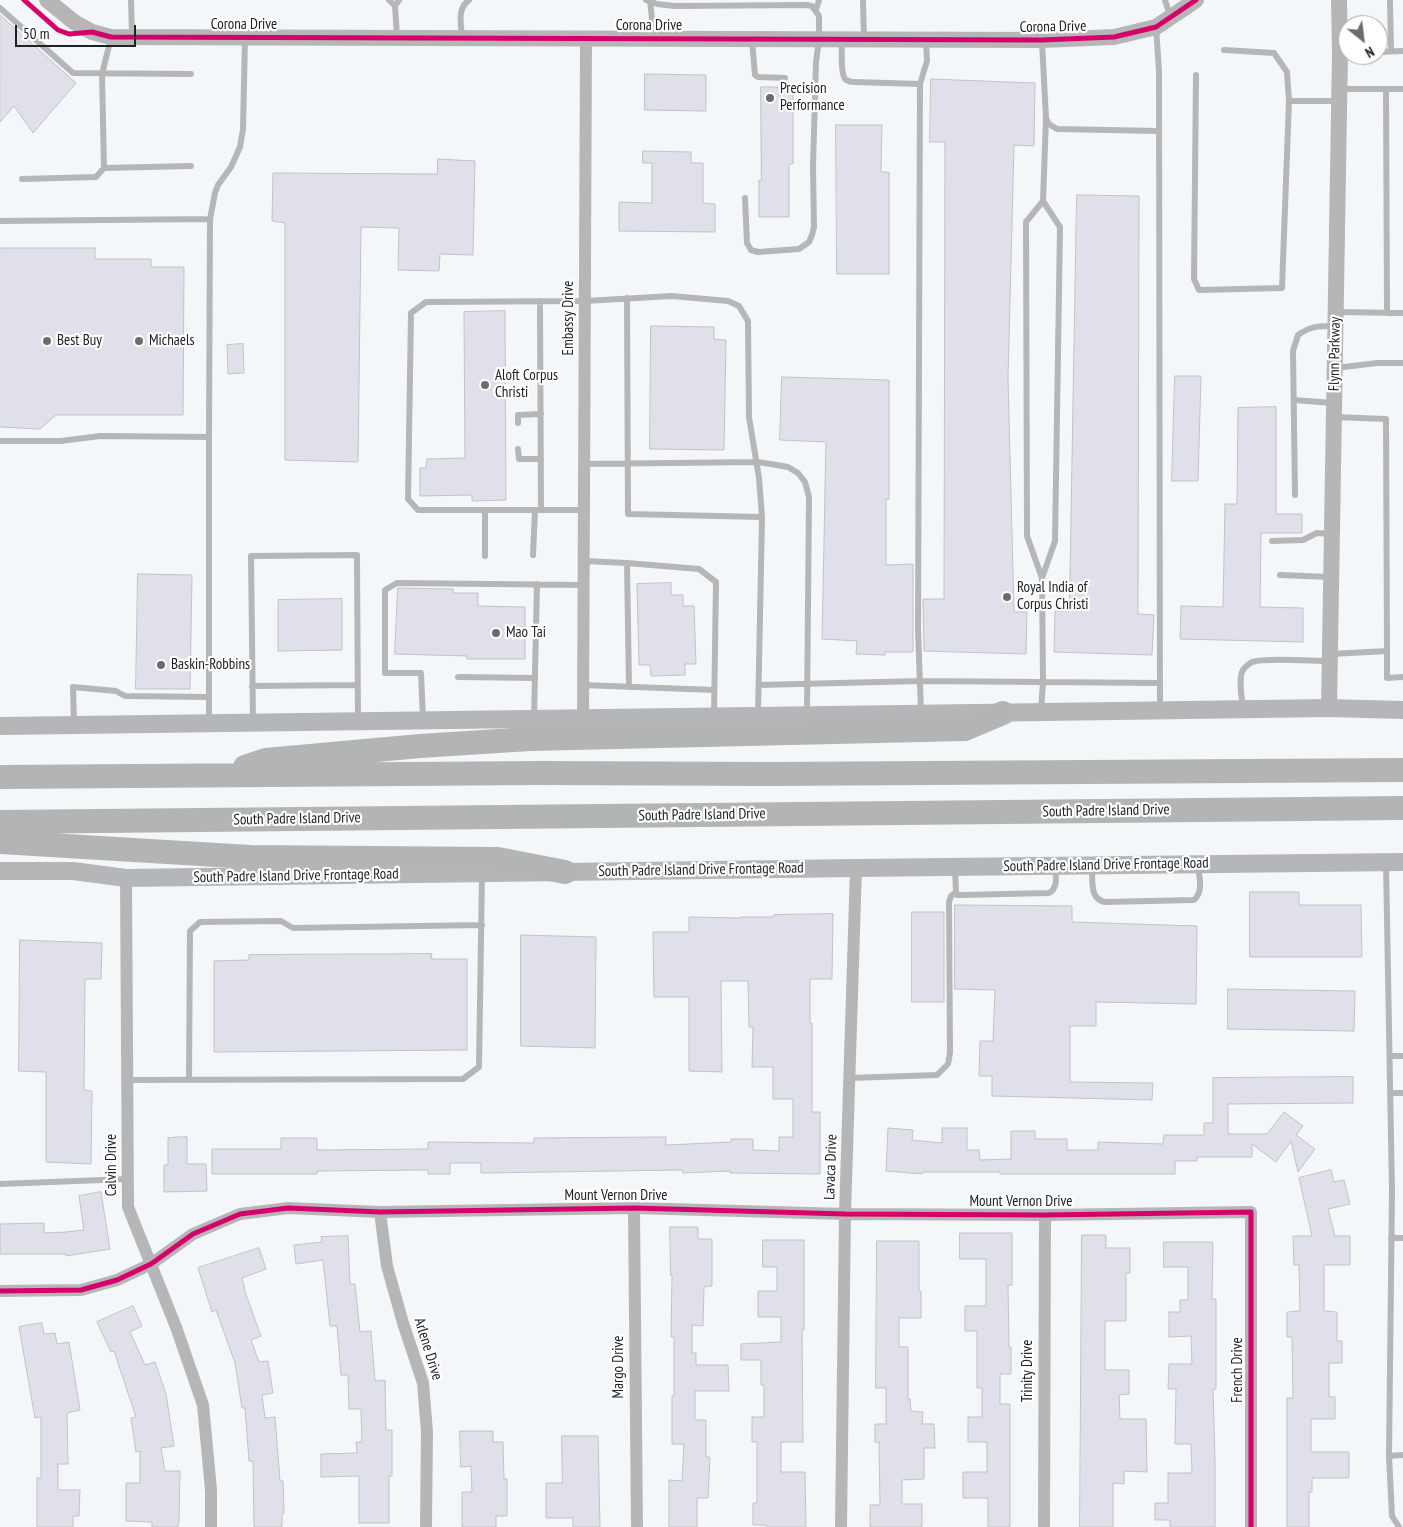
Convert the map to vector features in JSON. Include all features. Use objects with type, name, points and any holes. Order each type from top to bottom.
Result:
[{"type":"highway","points":[[219,776],[266,760],[410,746],[530,739],[965,729],[1003,713]]},
{"type":"highway","points":[[0,777],[1403,770]]},
{"type":"highway","name":"South Padre Island Drive","points":[[0,822],[1403,808]]},
{"type":"highway","points":[[0,842],[250,858],[498,859],[565,872]]},
{"type":"main road","points":[[0,726],[1329,708],[1403,710]]},
{"type":"main road","name":"South Padre Island Drive Frontage Road","points":[[0,871],[73,871],[126,878],[1395,862]]},
{"type":"street","name":"Corona Drive","points":[[47,0],[74,22],[92,32],[111,37],[842,40],[1042,40],[1114,37],[1156,27],[1196,0]]},
{"type":"street","name":"Flynn Parkway","points":[[1339,0],[1340,15]]},
{"type":"street","name":"Embassy Drive","points":[[583,718],[586,39]]},
{"type":"street","name":"Flynn Parkway","points":[[1329,708],[1339,94],[1343,65]]},
{"type":"street","name":"Lavaca Drive","points":[[841,1527],[845,1214],[856,868]]},
{"type":"street","name":"Calvin Drive","points":[[126,878],[128,1207],[176,1327],[203,1405],[211,1490],[211,1527]]},
{"type":"street","name":"Mount Vernon Drive","points":[[0,1292],[81,1290],[117,1280],[151,1264],[193,1234],[240,1214],[288,1208],[380,1212],[634,1208],[845,1214],[1045,1215],[1251,1212]]},
{"type":"street","name":"Margo Drive","points":[[634,1208],[636,1527]]},
{"type":"street","name":"Arlene Drive","points":[[380,1212],[387,1266],[423,1383],[428,1432],[426,1527]]},
{"type":"street","name":"French Drive","points":[[1251,1212],[1251,1527]]},
{"type":"street","name":"Trinity Drive","points":[[1044,1527],[1045,1215]]},
{"type":"lane","points":[[389,0],[397,3],[398,38]]},
{"type":"lane","points":[[654,39],[649,0],[675,6],[806,4],[816,10],[819,16],[820,39],[816,62],[813,158],[814,227],[809,242],[799,249],[758,252],[751,250],[747,244],[745,198]]},
{"type":"lane","points":[[816,10],[819,0]]},
{"type":"lane","points":[[863,0],[864,40]]},
{"type":"lane","points":[[1165,0],[1171,17]]},
{"type":"lane","points":[[1390,0],[1391,51]]},
{"type":"lane","points":[[129,1],[132,37]]},
{"type":"lane","points":[[462,38],[460,11],[466,1]]},
{"type":"lane","points":[[0,8],[73,73],[191,74]]},
{"type":"lane","points":[[1156,27],[1159,71],[1160,711]]},
{"type":"lane","points":[[22,179],[96,177],[104,168],[102,74],[111,37]]},
{"type":"lane","points":[[209,724],[210,219],[218,185],[231,167],[240,147],[244,129],[245,38]]},
{"type":"lane","points":[[752,39],[754,75],[758,77],[785,78]]},
{"type":"lane","points":[[842,40],[842,63],[844,77],[847,81],[920,84]]},
{"type":"lane","points":[[921,714],[918,629],[918,347],[920,84],[927,61],[926,40]]},
{"type":"lane","points":[[1042,40],[1046,118],[1043,201],[1060,227],[1055,541],[1042,578]]},
{"type":"lane","points":[[1196,75],[1194,279],[1199,290],[1282,288],[1289,101],[1287,72],[1274,53],[1224,50]]},
{"type":"lane","points":[[1388,51],[1403,51]]},
{"type":"lane","points":[[1289,101],[1386,89],[1403,89]]},
{"type":"lane","points":[[1386,89],[1387,313]]},
{"type":"lane","points":[[1046,118],[1049,124],[1057,129],[1159,131]]},
{"type":"lane","points":[[104,168],[191,166]]},
{"type":"lane","points":[[1041,712],[1043,682],[1042,578],[1027,536],[1026,222],[1043,201]]},
{"type":"lane","points":[[0,221],[210,219]]},
{"type":"lane","points":[[584,510],[418,510],[408,499],[411,313],[426,302],[585,301],[672,296],[728,301],[739,306],[748,321],[749,417],[759,478],[762,517],[758,716]]},
{"type":"lane","points":[[627,298],[628,514],[762,517]]},
{"type":"lane","points":[[533,556],[541,459],[540,302]]},
{"type":"lane","points":[[1295,495],[1294,351],[1298,335],[1308,328],[1336,320],[1387,313],[1403,313]]},
{"type":"lane","points":[[1335,368],[1377,363],[1403,363]]},
{"type":"lane","points":[[1294,400],[1334,410],[1386,419],[1387,678],[1403,677]]},
{"type":"lane","points":[[518,423],[518,415],[541,414]]},
{"type":"lane","points":[[0,441],[61,441],[100,436],[209,437]]},
{"type":"lane","points":[[518,449],[519,459],[541,459]]},
{"type":"lane","points":[[584,464],[756,462],[788,467],[798,473],[805,482],[810,497],[807,715]]},
{"type":"lane","points":[[485,510],[485,556]]},
{"type":"lane","points":[[1272,541],[1303,540],[1317,533],[1332,534]]},
{"type":"lane","points":[[253,723],[251,556],[357,555],[358,722]]},
{"type":"lane","points":[[584,561],[699,569],[716,582],[714,716]]},
{"type":"lane","points":[[627,563],[629,687]]},
{"type":"lane","points":[[1280,575],[1331,577]]},
{"type":"lane","points":[[423,721],[421,673],[385,673],[385,590],[397,583],[584,585]]},
{"type":"lane","points":[[534,719],[537,584]]},
{"type":"lane","points":[[1243,710],[1241,676],[1243,670],[1250,663],[1387,652]]},
{"type":"lane","points":[[458,676],[535,678]]},
{"type":"lane","points":[[759,685],[920,681],[1160,682]]},
{"type":"lane","points":[[252,686],[357,685]]},
{"type":"lane","points":[[583,685],[714,690]]},
{"type":"lane","points":[[74,725],[73,687],[116,691],[125,696],[209,697]]},
{"type":"lane","points":[[1395,862],[1390,1056],[1392,1191],[1389,1456],[1392,1516],[1398,1527]]},
{"type":"lane","points":[[1092,866],[1093,894],[1100,901],[1105,902],[1194,900],[1200,890],[1198,864]]},
{"type":"lane","points":[[956,892],[958,895],[1049,893],[1054,891],[1056,887],[1055,866]]},
{"type":"lane","points":[[955,867],[956,892]]},
{"type":"lane","points":[[127,1080],[463,1079],[479,1067],[482,873]]},
{"type":"lane","points":[[850,1078],[937,1074],[944,1070],[948,1064],[950,1053],[949,902],[951,896],[956,892]]},
{"type":"lane","points":[[188,1080],[190,931],[200,922],[281,921],[293,928],[482,924]]},
{"type":"lane","points":[[1390,1056],[1403,1056]]},
{"type":"lane","points":[[1391,1093],[1403,1093]]},
{"type":"lane","points":[[0,1184],[128,1179]]},
{"type":"lane","points":[[1391,1238],[1403,1238]]},
{"type":"lane","points":[[1389,1456],[1403,1455]]},
{"type":"building","points":[[0,15],[76,83],[33,133],[14,106],[0,122]]},
{"type":"building","points":[[645,74],[706,75],[706,111],[645,110]]},
{"type":"building","points":[[931,79],[1035,83],[1034,146],[1014,145],[1008,378],[1014,612],[1027,612],[1026,654],[924,651],[923,599],[944,599],[945,142],[930,142]]},
{"type":"building","points":[[761,87],[793,87],[793,164],[789,164],[789,217],[759,217]]},
{"type":"building","points":[[836,125],[882,125],[881,172],[889,172],[889,274],[837,274]]},
{"type":"building","points":[[643,151],[691,152],[691,163],[703,163],[703,203],[715,204],[715,232],[619,231],[619,202],[652,203],[652,163],[643,163]]},
{"type":"building","points":[[438,159],[475,161],[473,255],[440,254],[439,271],[398,270],[399,228],[361,227],[358,462],[285,460],[285,223],[272,221],[273,173],[437,174]]},
{"type":"building","points":[[1077,195],[1139,196],[1138,614],[1154,615],[1152,655],[1054,652],[1055,611],[1069,611]]},
{"type":"building","points":[[0,248],[95,248],[95,259],[151,259],[151,267],[184,267],[183,415],[56,415],[40,429],[0,427]]},
{"type":"building","name":"Aloft Corpus Christi","points":[[505,311],[506,500],[472,501],[472,495],[420,496],[420,468],[426,468],[427,459],[465,458],[464,312]]},
{"type":"building","points":[[651,326],[714,327],[714,339],[726,340],[724,450],[650,449]]},
{"type":"building","points":[[243,344],[244,373],[228,374],[227,345]]},
{"type":"building","points":[[1175,376],[1201,376],[1198,481],[1172,481]]},
{"type":"building","points":[[782,377],[889,380],[889,499],[886,499],[886,565],[913,564],[913,652],[885,652],[885,655],[856,654],[857,641],[822,639],[826,442],[780,440]]},
{"type":"building","points":[[1276,407],[1276,514],[1302,514],[1302,533],[1261,533],[1260,607],[1303,608],[1303,642],[1180,639],[1181,606],[1223,607],[1225,504],[1237,504],[1238,408]]},
{"type":"building","points":[[138,574],[192,575],[190,689],[136,689]]},
{"type":"building","points":[[671,583],[671,595],[683,595],[683,606],[694,606],[696,664],[685,664],[685,675],[651,676],[650,665],[639,665],[637,584]]},
{"type":"building","points":[[398,588],[453,589],[453,593],[478,593],[478,606],[525,607],[525,659],[467,659],[467,656],[395,654]]},
{"type":"building","points":[[342,599],[342,650],[278,651],[278,600]]},
{"type":"building","points":[[1250,892],[1299,892],[1299,905],[1361,905],[1362,957],[1250,957]]},
{"type":"building","points":[[955,905],[1072,906],[1072,922],[1197,926],[1196,1004],[1096,1002],[1096,1026],[1070,1026],[1070,1082],[1153,1083],[1152,1100],[992,1096],[992,1076],[979,1076],[980,1041],[993,1041],[995,990],[955,989]]},
{"type":"building","points":[[912,912],[944,912],[944,1002],[912,1002]]},
{"type":"building","points":[[833,914],[832,979],[810,979],[812,1112],[820,1112],[820,1174],[730,1173],[730,1171],[683,1173],[682,1170],[481,1173],[481,1163],[450,1163],[450,1174],[428,1174],[428,1170],[317,1171],[317,1174],[212,1174],[212,1149],[281,1149],[281,1138],[317,1138],[317,1150],[428,1149],[428,1142],[534,1143],[534,1138],[666,1137],[666,1145],[731,1142],[731,1139],[753,1139],[753,1150],[779,1151],[779,1137],[793,1137],[793,1099],[773,1099],[773,1067],[752,1067],[753,1027],[749,1027],[748,981],[721,981],[722,1072],[689,1071],[689,997],[654,997],[653,932],[689,932],[689,917],[741,918],[774,917],[774,915]]},
{"type":"building","points":[[521,935],[596,937],[595,1048],[521,1046]]},
{"type":"building","points":[[20,940],[102,943],[101,979],[85,979],[84,1090],[92,1091],[91,1164],[46,1162],[46,1072],[19,1071]]},
{"type":"building","points":[[432,954],[431,959],[467,959],[467,1050],[214,1052],[214,961],[249,960],[249,955]]},
{"type":"building","points":[[1228,989],[1355,991],[1354,1031],[1228,1029]]},
{"type":"building","points":[[1353,1077],[1353,1103],[1228,1104],[1228,1134],[1267,1134],[1284,1112],[1303,1126],[1296,1135],[1315,1149],[1298,1172],[1291,1141],[1276,1162],[1252,1144],[1252,1157],[1197,1157],[1197,1161],[1175,1161],[1175,1174],[923,1172],[922,1174],[886,1171],[888,1128],[913,1130],[912,1140],[942,1143],[942,1128],[967,1128],[967,1150],[979,1150],[980,1160],[1011,1159],[1011,1131],[1035,1131],[1035,1139],[1067,1139],[1067,1150],[1098,1150],[1098,1142],[1163,1144],[1164,1135],[1204,1135],[1204,1123],[1213,1123],[1213,1078]]},
{"type":"building","points":[[187,1137],[187,1164],[206,1164],[207,1191],[164,1192],[164,1165],[168,1165],[168,1138]]},
{"type":"building","points":[[1331,1170],[1334,1182],[1344,1180],[1350,1204],[1328,1209],[1335,1236],[1350,1236],[1350,1265],[1324,1265],[1324,1311],[1337,1312],[1337,1341],[1342,1341],[1342,1363],[1329,1363],[1329,1397],[1335,1397],[1335,1419],[1311,1419],[1311,1452],[1349,1452],[1349,1478],[1312,1478],[1312,1492],[1309,1492],[1309,1527],[1287,1527],[1287,1398],[1293,1398],[1292,1337],[1287,1337],[1287,1312],[1300,1311],[1299,1265],[1294,1265],[1293,1236],[1312,1236],[1299,1178]]},
{"type":"building","points":[[101,1192],[110,1249],[66,1256],[66,1254],[0,1254],[0,1224],[44,1223],[44,1233],[84,1230],[79,1196]]},
{"type":"building","points":[[670,1227],[698,1227],[698,1239],[712,1239],[712,1286],[704,1287],[703,1326],[692,1325],[692,1353],[696,1353],[696,1365],[728,1365],[729,1391],[695,1391],[695,1420],[706,1420],[706,1457],[710,1457],[708,1498],[697,1498],[697,1527],[669,1527],[669,1480],[682,1481],[684,1444],[672,1444],[674,1337],[671,1337],[672,1275]]},
{"type":"building","points":[[960,1233],[1012,1233],[1012,1285],[1008,1285],[1011,1374],[1000,1374],[1000,1404],[1010,1404],[1010,1527],[988,1527],[988,1498],[963,1498],[963,1472],[987,1472],[987,1442],[968,1442],[968,1417],[982,1417],[982,1388],[977,1388],[977,1331],[965,1331],[965,1306],[986,1306],[986,1259],[960,1259]]},
{"type":"building","points":[[1082,1235],[1106,1235],[1106,1248],[1130,1248],[1130,1273],[1126,1273],[1126,1321],[1105,1321],[1105,1370],[1129,1370],[1129,1394],[1119,1395],[1120,1419],[1146,1419],[1147,1472],[1124,1471],[1124,1484],[1113,1483],[1113,1527],[1080,1527]]},
{"type":"building","points":[[348,1236],[350,1284],[355,1284],[360,1332],[371,1331],[375,1381],[385,1380],[386,1430],[392,1430],[392,1476],[389,1476],[389,1523],[359,1523],[359,1476],[321,1477],[321,1454],[357,1453],[356,1442],[362,1442],[361,1409],[349,1409],[348,1375],[341,1375],[337,1326],[330,1326],[323,1260],[296,1264],[294,1245],[322,1242],[321,1237]]},
{"type":"building","points":[[763,1240],[804,1240],[804,1330],[802,1330],[803,1442],[781,1442],[781,1472],[805,1472],[806,1527],[766,1527],[766,1525],[753,1525],[753,1503],[757,1503],[757,1442],[752,1442],[752,1417],[764,1417],[764,1385],[761,1385],[761,1360],[741,1360],[741,1344],[781,1342],[781,1317],[758,1317],[758,1291],[777,1291],[777,1267],[763,1267]]},
{"type":"building","points":[[877,1241],[919,1241],[921,1318],[899,1318],[899,1347],[908,1347],[908,1399],[910,1399],[911,1411],[923,1412],[922,1424],[934,1424],[935,1448],[924,1448],[924,1479],[902,1480],[902,1504],[922,1504],[922,1527],[870,1527],[870,1505],[880,1505],[879,1442],[875,1442],[875,1424],[886,1424],[886,1388],[876,1388]]},
{"type":"building","points":[[1164,1242],[1213,1242],[1212,1299],[1216,1299],[1216,1389],[1213,1389],[1215,1527],[1170,1527],[1170,1520],[1155,1520],[1155,1503],[1168,1503],[1168,1473],[1192,1473],[1191,1444],[1175,1444],[1176,1389],[1168,1389],[1169,1364],[1192,1364],[1191,1336],[1169,1337],[1169,1312],[1180,1312],[1180,1300],[1188,1300],[1188,1267],[1164,1267]]},
{"type":"building","points":[[259,1248],[266,1269],[242,1278],[244,1289],[261,1336],[251,1340],[259,1362],[268,1361],[273,1393],[262,1395],[265,1418],[275,1417],[280,1481],[283,1481],[284,1513],[282,1514],[282,1527],[254,1527],[253,1461],[249,1461],[245,1408],[242,1408],[235,1363],[216,1310],[212,1312],[198,1268]]},
{"type":"building","points":[[133,1306],[142,1326],[130,1332],[145,1365],[155,1362],[166,1394],[174,1446],[161,1448],[165,1471],[180,1471],[178,1527],[152,1527],[152,1522],[126,1521],[126,1483],[140,1483],[140,1451],[136,1452],[131,1418],[136,1417],[114,1351],[111,1352],[97,1322]]},
{"type":"building","points":[[42,1323],[44,1334],[55,1333],[57,1344],[69,1342],[80,1410],[67,1413],[68,1464],[58,1464],[58,1490],[80,1490],[79,1516],[73,1516],[73,1527],[37,1527],[37,1478],[41,1478],[41,1417],[35,1418],[19,1327]]},
{"type":"building","points":[[460,1431],[493,1431],[493,1442],[503,1442],[504,1479],[507,1479],[507,1516],[496,1516],[496,1527],[462,1527],[462,1492],[472,1492],[471,1466],[461,1467]]},
{"type":"building","points":[[562,1436],[598,1436],[600,1527],[573,1527],[573,1518],[546,1518],[546,1483],[562,1483]]},
{"type":"cycle path","points":[[24,0],[58,30],[69,34],[92,32],[111,37],[1042,40],[1114,37],[1156,27],[1196,0]]},
{"type":"cycle path","points":[[0,1291],[81,1290],[117,1280],[151,1264],[193,1234],[240,1214],[288,1208],[380,1212],[634,1208],[845,1214],[1045,1215],[1251,1212],[1251,1527]]},
{"type":"place","name":"Precision Performance","points":[[770,98]]},
{"type":"place","name":"Best Buy","points":[[47,341]]},
{"type":"place","name":"Michaels","points":[[139,341]]},
{"type":"place","name":"Aloft Corpus Christi","points":[[485,385]]},
{"type":"place","name":"Royal India of Corpus Christi","points":[[1007,597]]},
{"type":"place","name":"Mao Tai","points":[[496,633]]},
{"type":"place","name":"Baskin-Robbins","points":[[161,665]]}]
